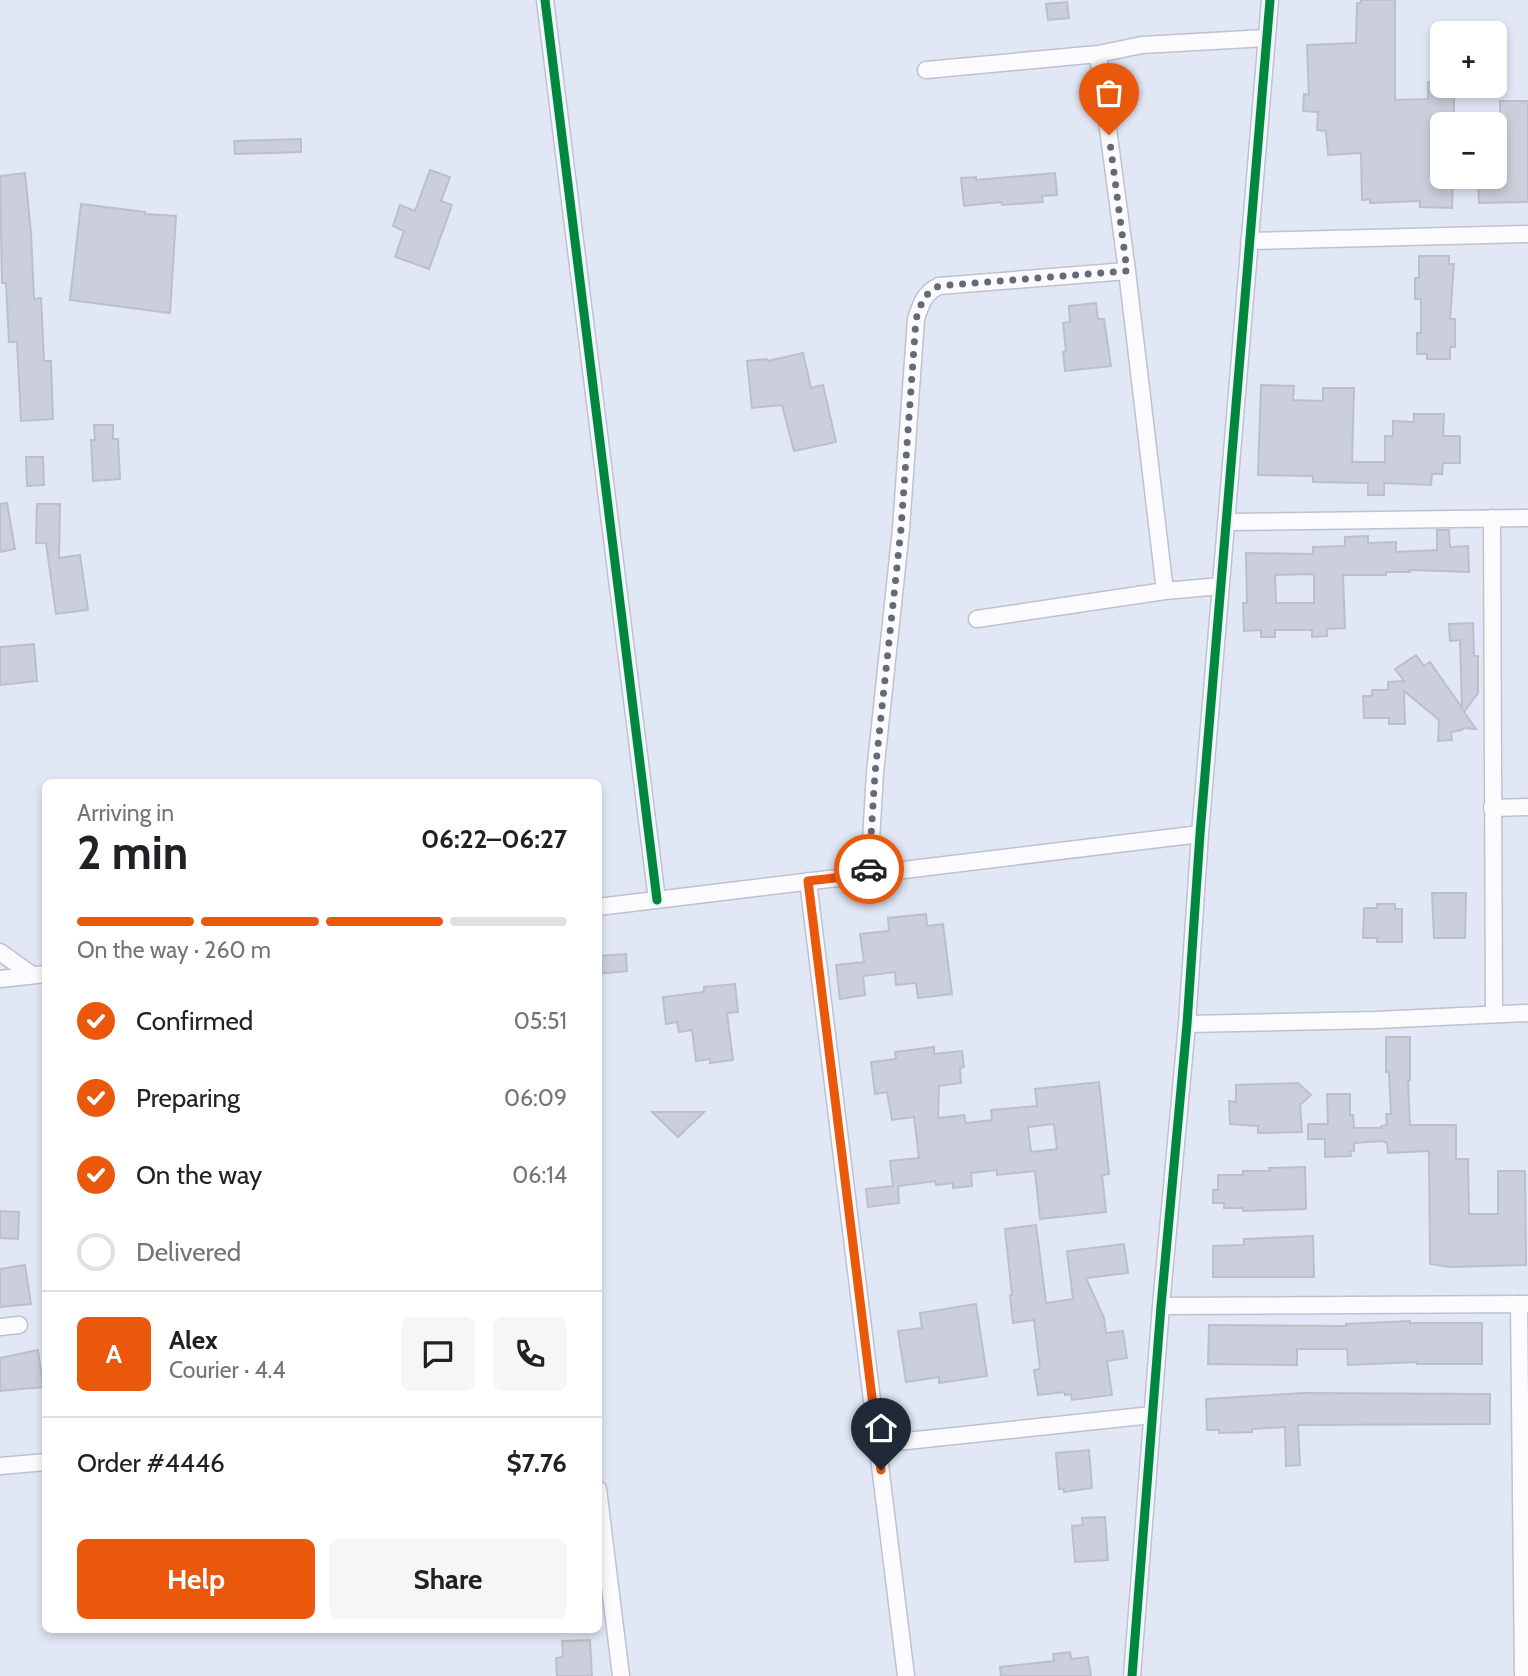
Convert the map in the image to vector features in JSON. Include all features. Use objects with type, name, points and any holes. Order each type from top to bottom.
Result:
[{"type":"street","points":[[545,0],[657,900]]},
{"type":"street","points":[[1132,1676],[1270,0]]},
{"type":"street","points":[[926,70],[1098,54],[1142,46],[1266,38]]},
{"type":"street","points":[[1098,54],[1165,591]]},
{"type":"street","points":[[1250,241],[1528,234]]},
{"type":"street","points":[[869,874],[875,773],[901,529],[916,319],[922,300],[939,286],[1127,271]]},
{"type":"street","points":[[1492,518],[1494,1014]]},
{"type":"street","points":[[1226,522],[1528,518]]},
{"type":"street","points":[[977,619],[1165,591],[1222,586]]},
{"type":"street","points":[[1492,808],[1528,807]]},
{"type":"street","points":[[602,907],[1200,834]]},
{"type":"street","points":[[808,881],[906,1676]]},
{"type":"street","points":[[0,952],[39,974]]},
{"type":"street","points":[[0,979],[39,974]]},
{"type":"street","points":[[1187,1024],[1528,1013]]},
{"type":"street","points":[[1161,1306],[1523,1304],[1523,1676]]},
{"type":"street","points":[[0,1327],[19,1325]]},
{"type":"street","points":[[878,1444],[1152,1415]]},
{"type":"street","points":[[0,1466],[42,1462]]},
{"type":"street","points":[[602,1522],[621,1676]]},
{"type":"building","points":[[1361,0],[1395,0],[1395,100],[1428,99],[1428,82],[1430,98],[1454,98],[1454,112],[1430,112],[1430,189],[1453,189],[1452,208],[1420,207],[1420,201],[1370,203],[1370,199],[1362,200],[1361,153],[1328,155],[1326,131],[1317,130],[1318,112],[1303,111],[1304,94],[1309,95],[1307,45],[1356,43],[1357,3],[1361,3]]},
{"type":"building","points":[[1067,2],[1069,18],[1048,20],[1046,4]]},
{"type":"building","points":[[1500,101],[1528,101],[1528,202],[1479,203],[1478,189],[1507,189],[1507,112],[1500,112]]},
{"type":"building","points":[[301,139],[301,152],[235,154],[234,141]]},
{"type":"building","points":[[430,170],[450,177],[441,201],[452,205],[429,269],[395,257],[404,231],[393,226],[400,205],[415,211]]},
{"type":"building","points":[[25,173],[34,299],[41,298],[44,361],[51,361],[53,419],[21,421],[17,342],[9,342],[6,283],[2,283],[0,176]]},
{"type":"building","points":[[1055,173],[1057,195],[1042,196],[1043,202],[1002,205],[1001,202],[964,206],[961,178],[976,177],[976,180]]},
{"type":"building","points":[[81,204],[176,216],[170,313],[70,300]]},
{"type":"building","points":[[1419,256],[1449,256],[1449,264],[1454,264],[1450,319],[1455,319],[1455,347],[1450,347],[1450,359],[1427,359],[1427,354],[1417,354],[1417,333],[1421,333],[1421,299],[1415,299]]},
{"type":"building","points":[[1096,303],[1098,319],[1104,319],[1111,366],[1065,371],[1063,323],[1070,322],[1069,306]]},
{"type":"building","points":[[803,353],[811,388],[823,385],[836,442],[794,451],[782,405],[752,408],[747,361],[768,361]]},
{"type":"building","points":[[1261,385],[1294,386],[1293,400],[1323,401],[1323,388],[1354,388],[1352,462],[1385,462],[1385,436],[1393,436],[1393,421],[1414,422],[1414,414],[1444,414],[1443,436],[1460,436],[1460,463],[1443,463],[1442,474],[1432,474],[1431,485],[1384,483],[1384,495],[1368,495],[1368,483],[1313,482],[1313,476],[1258,475]]},
{"type":"building","points":[[94,425],[113,425],[113,439],[118,439],[120,479],[93,481],[91,440],[95,440]]},
{"type":"building","points":[[26,457],[43,457],[44,485],[27,486]]},
{"type":"building","points":[[7,503],[15,549],[0,552],[0,504]]},
{"type":"building","points":[[37,504],[60,504],[59,558],[80,555],[88,610],[56,614],[46,543],[36,543]]},
{"type":"building","points":[[1437,530],[1449,530],[1450,547],[1468,546],[1469,572],[1410,570],[1386,572],[1386,575],[1343,575],[1345,628],[1327,629],[1327,636],[1312,637],[1312,630],[1275,630],[1275,637],[1261,637],[1261,630],[1244,631],[1243,603],[1247,603],[1246,553],[1313,554],[1313,547],[1345,546],[1345,537],[1368,536],[1368,543],[1396,542],[1396,552],[1437,550]],"holes":[[[1314,574],[1314,603],[1276,603],[1275,575]]]},
{"type":"building","points":[[1473,623],[1474,656],[1478,656],[1478,693],[1464,712],[1476,729],[1463,728],[1451,732],[1452,740],[1438,741],[1439,720],[1404,691],[1405,724],[1389,724],[1389,718],[1364,718],[1363,696],[1372,696],[1372,690],[1388,690],[1388,682],[1404,681],[1395,669],[1416,655],[1424,666],[1430,662],[1462,708],[1460,640],[1450,641],[1449,624]]},
{"type":"building","points":[[34,644],[37,681],[0,685],[0,647]]},
{"type":"building","points":[[1432,893],[1466,893],[1465,938],[1434,938]]},
{"type":"building","points":[[1377,904],[1395,904],[1395,909],[1402,909],[1402,942],[1377,942],[1377,938],[1363,938],[1364,908],[1377,908]]},
{"type":"building","points":[[926,914],[927,926],[943,924],[952,994],[918,998],[916,983],[896,985],[895,972],[863,976],[865,995],[840,999],[836,965],[864,962],[860,934],[889,931],[888,918]]},
{"type":"building","points":[[626,954],[627,971],[602,974],[602,956]]},
{"type":"building","points":[[735,984],[738,1012],[727,1013],[733,1060],[710,1063],[710,1059],[696,1061],[692,1030],[679,1032],[677,1022],[666,1024],[663,997],[704,992],[704,987]]},
{"type":"building","points":[[1386,1037],[1410,1037],[1410,1125],[1456,1125],[1456,1159],[1468,1159],[1469,1214],[1498,1214],[1498,1171],[1525,1171],[1526,1265],[1450,1267],[1430,1264],[1429,1151],[1388,1153],[1387,1143],[1382,1141],[1354,1143],[1351,1156],[1325,1157],[1325,1139],[1308,1139],[1308,1124],[1328,1124],[1327,1094],[1350,1094],[1350,1115],[1353,1115],[1354,1128],[1381,1128],[1387,1125],[1386,1114],[1391,1114],[1389,1072],[1386,1072]]},
{"type":"building","points":[[934,1047],[934,1054],[962,1051],[964,1067],[960,1068],[961,1083],[939,1086],[938,1118],[964,1115],[966,1123],[992,1120],[991,1110],[1037,1106],[1035,1089],[1099,1082],[1109,1174],[1102,1175],[1106,1212],[1040,1219],[1035,1171],[997,1175],[997,1170],[971,1173],[972,1186],[953,1188],[953,1183],[936,1185],[935,1181],[898,1186],[899,1203],[868,1207],[866,1189],[893,1186],[890,1161],[919,1158],[914,1117],[892,1120],[887,1092],[875,1094],[871,1062],[896,1059],[895,1052]],"holes":[[[1054,1124],[1057,1149],[1031,1152],[1028,1127]]]},
{"type":"building","points":[[1298,1083],[1311,1095],[1300,1105],[1302,1132],[1258,1133],[1258,1126],[1230,1124],[1229,1101],[1236,1102],[1236,1085]]},
{"type":"building","points":[[652,1112],[704,1112],[678,1137]]},
{"type":"building","points":[[1305,1167],[1306,1209],[1243,1211],[1243,1208],[1224,1208],[1224,1203],[1213,1203],[1213,1190],[1218,1190],[1218,1175],[1243,1175],[1243,1171],[1270,1171],[1269,1168]]},
{"type":"building","points":[[0,1211],[19,1212],[18,1239],[0,1238]]},
{"type":"building","points":[[1036,1225],[1046,1303],[1073,1299],[1067,1251],[1124,1244],[1128,1273],[1086,1278],[1104,1318],[1106,1333],[1123,1331],[1127,1358],[1107,1361],[1112,1395],[1072,1400],[1071,1394],[1065,1395],[1065,1392],[1038,1395],[1034,1370],[1040,1369],[1034,1320],[1013,1323],[1005,1229]]},
{"type":"building","points":[[1313,1236],[1314,1277],[1213,1277],[1213,1246],[1244,1245],[1244,1239]]},
{"type":"building","points":[[25,1265],[31,1304],[0,1307],[0,1269]]},
{"type":"building","points":[[976,1304],[987,1376],[939,1383],[939,1377],[906,1382],[898,1331],[922,1328],[920,1313]]},
{"type":"building","points":[[1410,1321],[1482,1323],[1482,1364],[1417,1362],[1348,1365],[1347,1349],[1297,1349],[1297,1365],[1208,1364],[1209,1325],[1346,1326]]},
{"type":"building","points":[[38,1350],[42,1387],[0,1391],[0,1358]]},
{"type":"building","points":[[1303,1393],[1490,1394],[1490,1424],[1298,1425],[1300,1465],[1286,1466],[1285,1427],[1252,1429],[1252,1432],[1219,1433],[1219,1430],[1207,1430],[1206,1399]]},
{"type":"building","points":[[1089,1450],[1092,1488],[1064,1492],[1064,1489],[1059,1489],[1056,1453]]},
{"type":"building","points":[[1105,1517],[1108,1560],[1075,1562],[1072,1526],[1083,1525],[1082,1518]]},
{"type":"building","points":[[590,1640],[592,1676],[557,1676],[556,1658],[563,1657],[562,1641]]},
{"type":"building","points":[[1070,1652],[1071,1659],[1088,1657],[1091,1676],[1001,1676],[1000,1667],[1054,1661],[1053,1654]]},
{"type":"cycle path","points":[[545,0],[657,900]]},
{"type":"cycle path","points":[[1132,1676],[1270,0]]},
{"type":"way so far","points":[[869,869],[875,773],[901,529],[916,319],[922,300],[939,286],[1127,271],[1109,135]]},
{"type":"route","points":[[869,869],[869,874],[808,881],[881,1470]]}]
